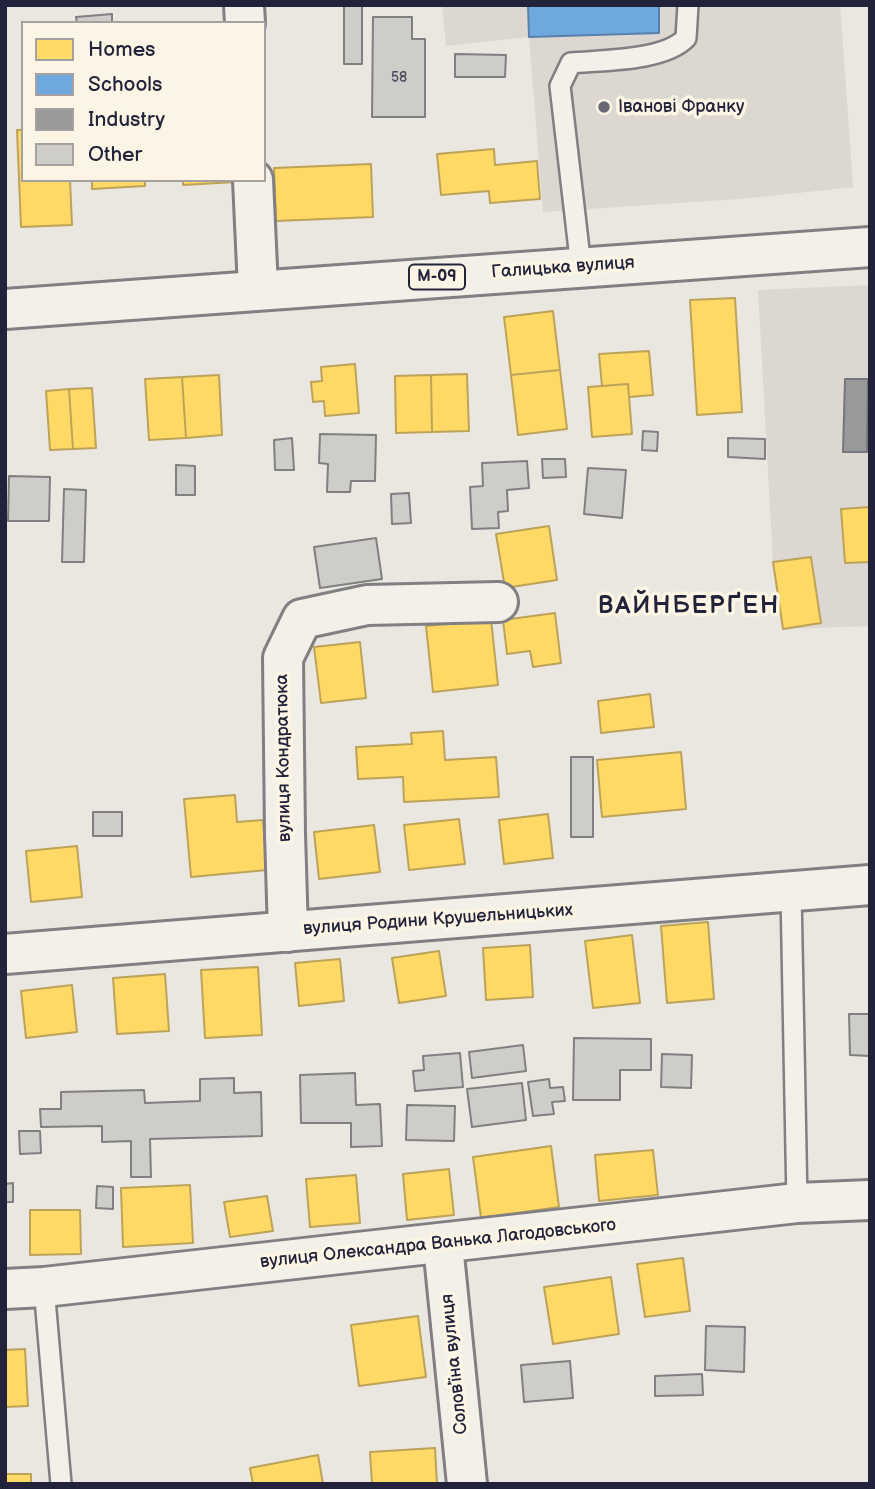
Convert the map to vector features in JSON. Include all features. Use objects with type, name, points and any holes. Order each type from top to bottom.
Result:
[{"type":"street","points":[[253,182],[258,289]]},
{"type":"street","name":"Галицька вулиця","points":[[5,309],[870,247]]},
{"type":"street","name":"вулиця Кондратюка","points":[[288,932],[283,658],[302,618],[367,605],[498,602]]},
{"type":"street","name":"вулиця Родини Крушельницьких","points":[[5,954],[870,885]]},
{"type":"street","name":"вулиця Олександра Ванька Лагодовського","points":[[5,1289],[443,1245],[797,1203],[870,1200]]},
{"type":"street","name":"Соловʼїна вулиця","points":[[443,1245],[467,1484]]},
{"type":"lane","points":[[580,267],[560,86],[571,63],[629,58],[677,47],[686,38],[688,5]]},
{"type":"lane","points":[[791,892],[797,1203]]},
{"type":"lane","points":[[44,1287],[61,1484]]},
{"type":"shaded area","points":[[442,5],[840,5],[853,187],[739,199],[543,212],[529,37],[446,46]]},
{"type":"shaded area","points":[[688,5],[840,5],[853,187],[739,199],[727,69],[688,17]]},
{"type":"shaded area","points":[[870,285],[870,626],[783,629],[773,562],[758,290]]},
{"type":"building: Homes","points":[[17,130],[21,130],[21,182],[70,182],[72,225],[21,227]]},
{"type":"building: Homes","points":[[494,149],[495,165],[537,161],[540,199],[490,203],[489,191],[441,195],[437,154]]},
{"type":"building: Homes","points":[[371,164],[373,217],[276,221],[274,168]]},
{"type":"building: Homes","points":[[92,182],[145,182],[145,186],[92,189]]},
{"type":"building: Homes","points":[[183,182],[236,182],[183,185]]},
{"type":"building: Homes","points":[[735,298],[742,412],[697,415],[690,300]]},
{"type":"building: Homes","points":[[553,311],[560,370],[511,375],[504,317]]},
{"type":"building: Homes","points":[[649,351],[653,395],[629,397],[628,384],[602,386],[599,354]]},
{"type":"building: Homes","points":[[355,364],[359,413],[325,416],[324,401],[313,402],[311,382],[322,381],[321,367]]},
{"type":"building: Homes","points":[[560,370],[567,429],[518,435],[511,375]]},
{"type":"building: Homes","points":[[467,374],[469,431],[432,432],[431,375]]},
{"type":"building: Homes","points":[[219,375],[222,435],[186,438],[182,377]]},
{"type":"building: Homes","points":[[431,375],[432,432],[396,433],[395,376]]},
{"type":"building: Homes","points":[[182,377],[186,438],[149,440],[145,379]]},
{"type":"building: Homes","points":[[628,384],[632,434],[592,437],[588,387]]},
{"type":"building: Homes","points":[[92,388],[96,448],[73,449],[69,389]]},
{"type":"building: Homes","points":[[69,389],[73,449],[50,450],[46,391]]},
{"type":"building: Homes","points":[[870,507],[870,562],[845,563],[841,509]]},
{"type":"building: Homes","points":[[549,526],[557,580],[505,588],[496,534]]},
{"type":"building: Homes","points":[[811,557],[821,623],[783,629],[773,562]]},
{"type":"building: Homes","points":[[555,613],[561,663],[533,667],[530,651],[507,654],[503,620]]},
{"type":"building: Homes","points":[[491,619],[498,685],[433,692],[426,626]]},
{"type":"building: Homes","points":[[360,642],[366,698],[321,703],[314,647]]},
{"type":"building: Homes","points":[[650,694],[654,727],[601,733],[598,701]]},
{"type":"building: Homes","points":[[443,731],[445,760],[496,757],[499,797],[404,802],[403,777],[358,779],[356,747],[412,744],[411,733]]},
{"type":"building: Homes","points":[[681,752],[686,809],[602,817],[597,760]]},
{"type":"building: Homes","points":[[235,795],[237,822],[263,820],[267,870],[191,877],[184,799]]},
{"type":"building: Homes","points":[[548,814],[553,858],[504,864],[499,820]]},
{"type":"building: Homes","points":[[459,819],[465,864],[409,870],[404,825]]},
{"type":"building: Homes","points":[[374,825],[380,872],[319,879],[314,832]]},
{"type":"building: Homes","points":[[77,846],[82,897],[31,902],[26,851]]},
{"type":"building: Homes","points":[[708,922],[714,999],[667,1003],[661,926]]},
{"type":"building: Homes","points":[[632,935],[640,1003],[593,1008],[585,941]]},
{"type":"building: Homes","points":[[530,945],[533,997],[486,1000],[483,948]]},
{"type":"building: Homes","points":[[439,951],[446,996],[399,1003],[392,958]]},
{"type":"building: Homes","points":[[340,959],[344,1001],[299,1006],[295,963]]},
{"type":"building: Homes","points":[[258,967],[262,1035],[205,1038],[201,970]]},
{"type":"building: Homes","points":[[165,974],[169,1031],[117,1034],[113,978]]},
{"type":"building: Homes","points":[[72,985],[77,1032],[26,1038],[21,991]]},
{"type":"building: Homes","points":[[551,1146],[559,1207],[481,1218],[473,1157]]},
{"type":"building: Homes","points":[[653,1150],[658,1195],[599,1201],[595,1155]]},
{"type":"building: Homes","points":[[449,1169],[454,1215],[407,1220],[403,1174]]},
{"type":"building: Homes","points":[[356,1175],[360,1223],[310,1227],[306,1179]]},
{"type":"building: Homes","points":[[190,1185],[193,1243],[123,1247],[121,1188]]},
{"type":"building: Homes","points":[[267,1196],[273,1231],[230,1237],[224,1202]]},
{"type":"building: Homes","points":[[30,1210],[80,1210],[81,1254],[30,1255]]},
{"type":"building: Homes","points":[[683,1258],[690,1311],[645,1317],[637,1264]]},
{"type":"building: Homes","points":[[611,1277],[619,1334],[553,1344],[544,1287]]},
{"type":"building: Homes","points":[[418,1316],[426,1377],[359,1386],[351,1325]]},
{"type":"building: Homes","points":[[25,1349],[28,1406],[5,1407],[5,1350]]},
{"type":"building: Homes","points":[[435,1448],[437,1484],[372,1484],[370,1452]]},
{"type":"building: Homes","points":[[318,1455],[323,1484],[253,1484],[250,1468]]},
{"type":"building: Homes","points":[[5,1474],[31,1474],[31,1484],[5,1484]]},
{"type":"building: Schools","points":[[528,5],[659,5],[659,33],[529,37]]},
{"type":"building: Industry","points":[[845,379],[868,379],[867,452],[843,452]]},
{"type":"building: Other","points":[[344,5],[362,5],[362,64],[344,64]]},
{"type":"building: Other","points":[[112,14],[112,21],[77,21],[76,17]]},
{"type":"building: Other","points":[[373,17],[412,17],[412,39],[425,39],[425,117],[372,117]]},
{"type":"building: Other","points":[[455,54],[506,55],[505,77],[455,77]]},
{"type":"building: Other","points":[[643,431],[658,432],[657,451],[642,450]]},
{"type":"building: Other","points":[[320,434],[376,435],[375,481],[351,481],[350,492],[327,492],[328,464],[319,463]]},
{"type":"building: Other","points":[[292,438],[294,470],[275,470],[274,440]]},
{"type":"building: Other","points":[[728,438],[765,439],[765,459],[728,457]]},
{"type":"building: Other","points":[[542,459],[565,459],[566,477],[543,478]]},
{"type":"building: Other","points":[[527,461],[529,488],[507,490],[508,511],[498,512],[499,528],[472,529],[470,487],[483,486],[482,463]]},
{"type":"building: Other","points":[[176,465],[195,466],[195,495],[176,495]]},
{"type":"building: Other","points":[[588,468],[626,470],[622,518],[584,514]]},
{"type":"building: Other","points":[[9,476],[50,477],[49,521],[8,521]]},
{"type":"building: Other","points":[[64,489],[86,490],[84,562],[62,562]]},
{"type":"building: Other","points":[[409,493],[411,523],[392,524],[391,494]]},
{"type":"building: Other","points":[[376,538],[382,579],[320,588],[314,547]]},
{"type":"building: Other","points":[[571,757],[593,757],[593,837],[571,837]]},
{"type":"building: Other","points":[[93,812],[122,812],[122,836],[93,836]]},
{"type":"building: Other","points":[[849,1014],[870,1014],[870,1056],[850,1055]]},
{"type":"building: Other","points":[[574,1038],[651,1039],[651,1070],[620,1070],[620,1100],[573,1100]]},
{"type":"building: Other","points":[[523,1045],[526,1071],[472,1078],[469,1052]]},
{"type":"building: Other","points":[[460,1053],[463,1087],[415,1091],[413,1071],[424,1070],[423,1056]]},
{"type":"building: Other","points":[[662,1054],[692,1055],[691,1088],[661,1087]]},
{"type":"building: Other","points":[[355,1073],[356,1105],[380,1104],[382,1146],[351,1147],[351,1123],[301,1123],[300,1075]]},
{"type":"building: Other","points":[[234,1078],[234,1093],[261,1092],[262,1136],[150,1139],[151,1177],[131,1177],[131,1141],[102,1142],[102,1126],[41,1127],[40,1109],[61,1109],[61,1092],[144,1090],[145,1103],[200,1101],[200,1079]]},
{"type":"building: Other","points":[[549,1079],[550,1088],[563,1087],[565,1101],[552,1102],[554,1114],[533,1116],[528,1082]]},
{"type":"building: Other","points":[[522,1083],[526,1120],[472,1127],[467,1089]]},
{"type":"building: Other","points":[[407,1105],[455,1106],[454,1141],[406,1140]]},
{"type":"building: Other","points":[[19,1131],[40,1131],[41,1153],[20,1154]]},
{"type":"building: Other","points":[[13,1183],[13,1202],[5,1202],[5,1184]]},
{"type":"building: Other","points":[[97,1186],[113,1187],[113,1209],[96,1208]]},
{"type":"building: Other","points":[[706,1326],[745,1327],[744,1372],[705,1370]]},
{"type":"building: Other","points":[[570,1361],[573,1398],[524,1402],[521,1365]]},
{"type":"building: Other","points":[[702,1374],[703,1395],[655,1396],[655,1376]]},
{"type":"place","name":"Іванові Франку","points":[[604,107]]},
{"type":"district","name":"ВАЙНБЕРҐЕН","points":[[689,607]]}]
